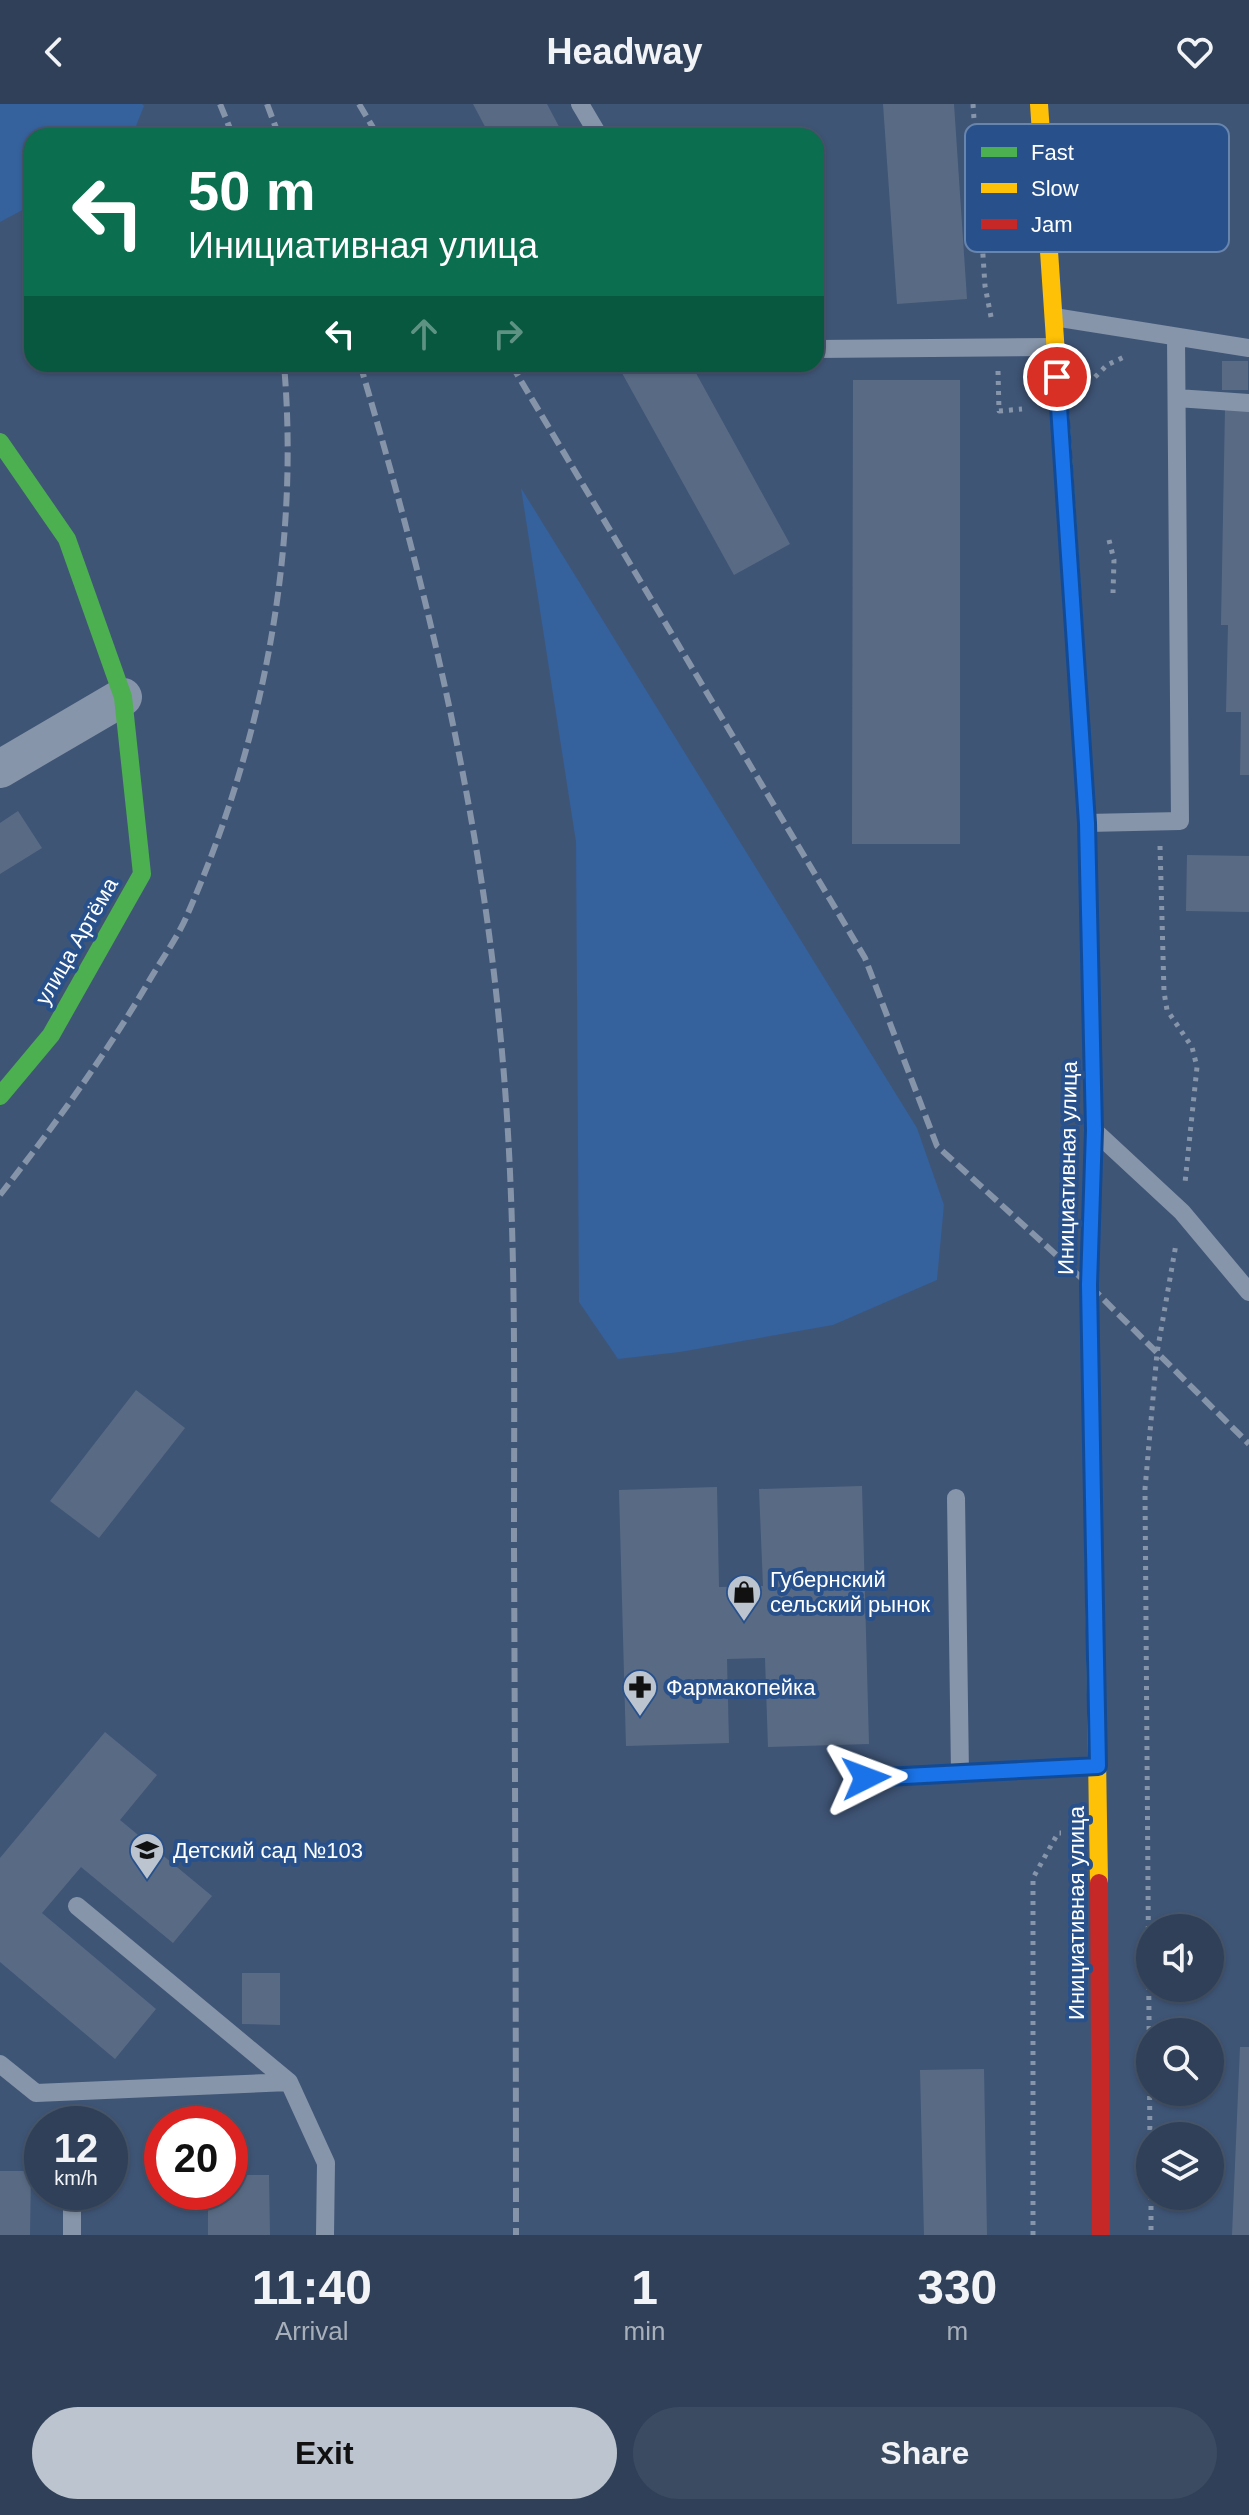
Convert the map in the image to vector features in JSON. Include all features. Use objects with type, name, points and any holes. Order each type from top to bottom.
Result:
[{"type":"main road","name":"Инициативная улица","points":[[1039,104],[1040,124]]},
{"type":"main road","name":"Инициативная улица","points":[[1049,252],[1087,823],[1094,1130],[1089,1285],[1099,1832],[1101,2235]]},
{"type":"main road","name":"улица Артёма","points":[[0,442],[67,539],[123,697],[142,874],[51,1035],[0,1096]]},
{"type":"street","points":[[0,769],[123,697]]},
{"type":"lane","points":[[580,104],[594,128]]},
{"type":"lane","points":[[1053,317],[1177,348],[1249,348]]},
{"type":"lane","points":[[824,349],[1055,347]]},
{"type":"lane","points":[[1087,823],[1180,821],[1177,348]]},
{"type":"lane","points":[[1177,398],[1249,403]]},
{"type":"lane","points":[[1094,1130],[1182,1212],[1249,1292]]},
{"type":"lane","points":[[956,1498],[960,1773]]},
{"type":"lane","points":[[866,1778],[1098,1766]]},
{"type":"lane","points":[[77,1906],[289,2082],[326,2163],[325,2235]]},
{"type":"lane","points":[[0,2064],[36,2093],[289,2082]]},
{"type":"lane","points":[[72,2210],[72,2235]]},
{"type":"path","points":[[973,104],[974,124]]},
{"type":"path","points":[[983,252],[985,286],[997,347]]},
{"type":"path","points":[[1090,382],[1107,365],[1129,354],[1177,348]]},
{"type":"path","points":[[1150,2122],[1145,1489],[1157,1353],[1182,1212],[1197,1067],[1192,1047],[1167,1010],[1164,992],[1159,821]]},
{"type":"path","points":[[1033,2235],[1033,1878],[1058,1833],[1150,1830]]},
{"type":"path","points":[[1151,2210],[1151,2235]]},
{"type":"shaded area","points":[[0,104],[144,106],[135,128],[24,128],[24,209],[0,222]]},
{"type":"shaded area","points":[[521,488],[917,1128],[944,1205],[937,1280],[833,1325],[680,1352],[618,1359],[579,1302],[576,842]]},
{"type":"building","points":[[473,104],[547,104],[560,128],[486,128]]},
{"type":"building","points":[[883,104],[954,104],[967,299],[897,304]]},
{"type":"building","points":[[1222,361],[1248,361],[1248,390],[1222,390]]},
{"type":"building","points":[[621,372],[695,372],[790,544],[734,575]]},
{"type":"building","points":[[853,380],[960,380],[960,844],[852,844]]},
{"type":"building","points":[[1225,409],[1249,409],[1249,775],[1240,775],[1241,712],[1226,712],[1228,625],[1221,625]]},
{"type":"building","points":[[18,811],[42,848],[0,874],[0,823]]},
{"type":"building","points":[[1187,855],[1249,856],[1249,912],[1186,911]]},
{"type":"building","points":[[136,1390],[185,1428],[99,1538],[50,1501]]},
{"type":"building","name":"Губернский сельский рынок","points":[[862,1486],[869,1744],[768,1747],[765,1658],[727,1659],[729,1743],[626,1746],[619,1490],[717,1487],[719,1587],[763,1586],[759,1489]]},
{"type":"building","name":"Детский сад №103","points":[[105,1732],[157,1775],[120,1820],[212,1896],[173,1943],[81,1867],[42,1913],[156,2009],[115,2059],[0,1962],[0,1858]]},
{"type":"building","points":[[242,1973],[280,1973],[280,2025],[242,2024]]},
{"type":"building","points":[[1240,2047],[1249,2047],[1249,2235],[1232,2235]]},
{"type":"building","points":[[984,2069],[987,2235],[924,2235],[920,2070]]},
{"type":"building","points":[[0,2171],[24,2171],[24,2210],[30,2210],[30,2235],[0,2235]]},
{"type":"building","points":[[248,2175],[269,2175],[270,2235],[208,2235],[208,2210],[248,2210]]},
{"type":"railway","points":[[220,104],[230,128]]},
{"type":"railway","points":[[267,104],[276,128]]},
{"type":"railway","points":[[359,104],[373,128]]},
{"type":"railway","points":[[0,1195],[80,1088],[135,1005],[180,929],[214,848],[256,713],[270,644],[286,504],[288,434],[284,372]]},
{"type":"railway","points":[[362,372],[427,611],[464,778],[491,946],[500,1031],[512,1223],[514,1351],[516,2235]]},
{"type":"railway","points":[[516,372],[865,958],[937,1146],[1089,1285],[1249,1444]]},
{"type":"traffic: fast","points":[[0,442],[67,539],[123,697],[142,874],[51,1035],[0,1096]]},
{"type":"traffic: fast","points":[[1064,472],[1087,823],[1094,1130],[1089,1285],[1093,1505]]},
{"type":"traffic: slow","points":[[1039,104],[1040,124]]},
{"type":"traffic: slow","points":[[1049,252],[1064,472]]},
{"type":"traffic: slow","points":[[1093,1505],[1099,1883]]},
{"type":"traffic: jam","points":[[1099,1883],[1101,2235]]},
{"type":"place","name":"Губернский сельский рынок","points":[[744,1623]]},
{"type":"place","name":"Фармакопейка","points":[[640,1718]]},
{"type":"place","name":"Детский сад №103","points":[[147,1881]]},
{"type":"route","points":[[866,1778],[1098,1766],[1089,1285],[1094,1130],[1087,823],[1057,377]]}]
